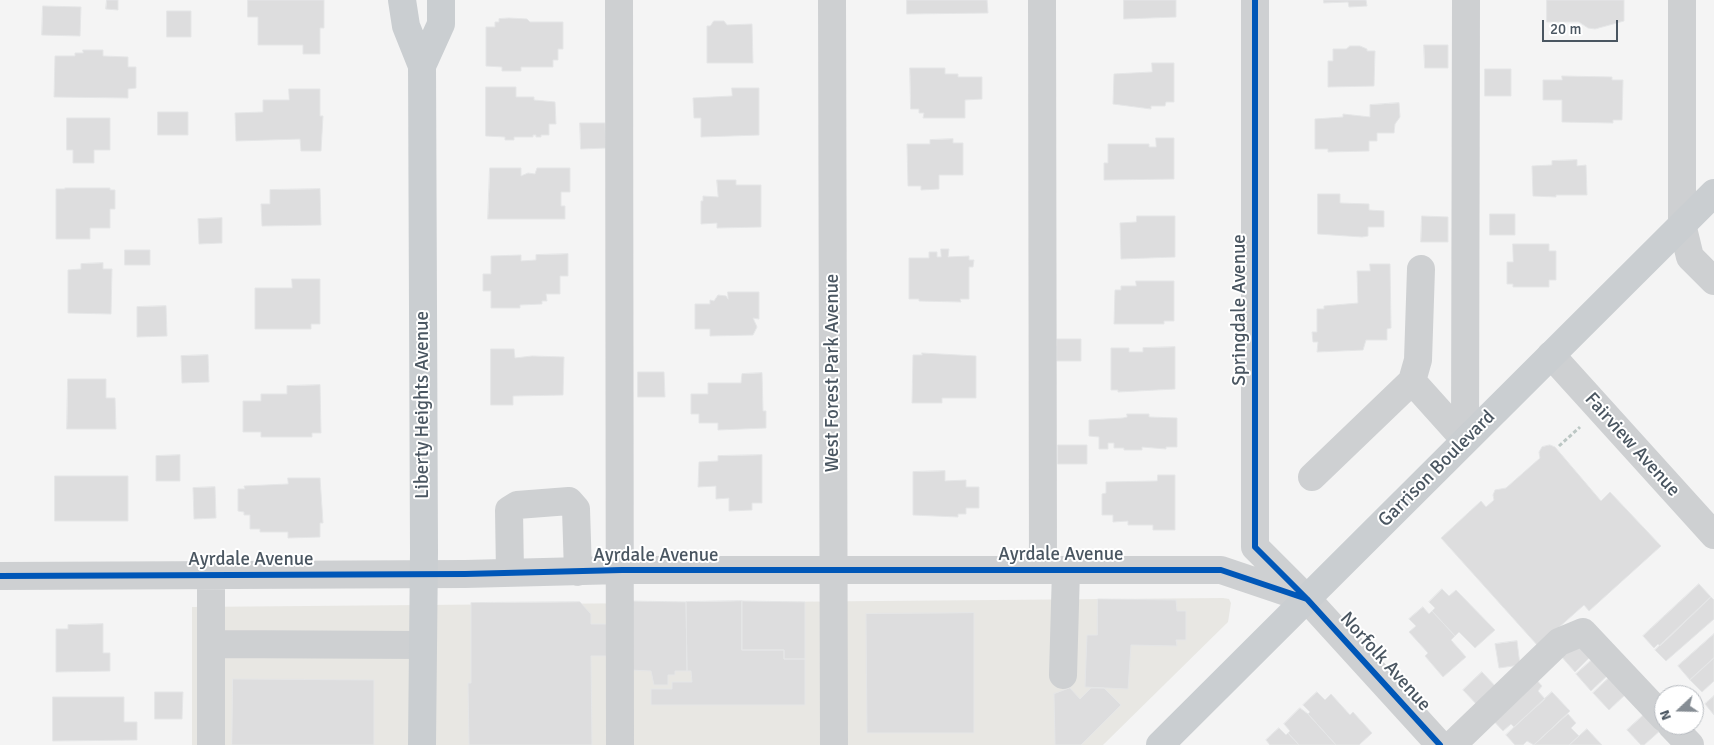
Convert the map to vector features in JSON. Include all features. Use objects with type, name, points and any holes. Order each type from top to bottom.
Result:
[{"type":"main road","name":"Liberty Heights Avenue","points":[[402,0],[406,26],[422,66],[424,574],[422,745]]},
{"type":"main road","name":"Liberty Heights Avenue","points":[[422,66],[441,24],[441,0]]},
{"type":"main road","name":"Garrison Boulevard","points":[[1160,745],[1714,193]]},
{"type":"street","points":[[619,0],[622,570],[620,745]]},
{"type":"street","name":"West Forest Park Avenue","points":[[832,0],[834,745]]},
{"type":"street","points":[[1042,0],[1054,570],[1063,675]]},
{"type":"street","name":"Springdale Avenue","points":[[1255,0],[1255,547],[1307,599]]},
{"type":"street","points":[[1465,440],[1466,0]]},
{"type":"street","points":[[1682,0],[1682,224],[1690,256],[1714,281]]},
{"type":"street","points":[[1312,477],[1412,381],[1418,360],[1421,270]]},
{"type":"street","name":"Fairview Avenue","points":[[1550,356],[1714,535]]},
{"type":"street","points":[[1412,381],[1465,440]]},
{"type":"street","points":[[510,573],[509,510],[517,505],[569,501],[576,509],[578,572]]},
{"type":"street","name":"Ayrdale Avenue","points":[[0,576],[424,574],[622,570],[1221,570],[1307,599]]},
{"type":"street","points":[[211,576],[211,745]]},
{"type":"street","name":"Norfolk Avenue","points":[[1307,599],[1440,745]]},
{"type":"street","points":[[1452,745],[1559,642],[1583,632],[1654,707]]},
{"type":"street","points":[[211,644],[424,645]]},
{"type":"street","points":[[1680,735],[1690,745]]},
{"type":"path","points":[[1559,446],[1582,425]]},
{"type":"shaded area","points":[[1229,599],[1231,603],[1228,622],[1103,745],[192,745],[192,607]]},
{"type":"building","points":[[107,0],[118,0],[118,10],[106,9]]},
{"type":"building","points":[[248,0],[324,0],[324,28],[320,28],[320,54],[303,54],[303,45],[258,45],[258,17],[248,17]]},
{"type":"building","points":[[907,0],[987,0],[988,13],[907,14]]},
{"type":"building","points":[[1124,0],[1176,0],[1176,17],[1124,19]]},
{"type":"building","points":[[1324,0],[1366,0],[1367,6],[1349,7],[1348,2],[1324,3]]},
{"type":"building","points":[[1547,0],[1624,0],[1624,21],[1595,29],[1588,28],[1579,22],[1547,22]]},
{"type":"building","points":[[43,6],[81,7],[80,36],[42,35]]},
{"type":"building","points":[[167,11],[191,11],[191,37],[167,37]]},
{"type":"building","points":[[499,19],[527,19],[530,22],[563,22],[563,49],[558,49],[558,60],[553,60],[553,67],[521,67],[521,71],[502,71],[502,67],[486,66],[486,27],[495,27],[495,22],[499,22]]},
{"type":"building","points":[[714,21],[724,21],[727,25],[752,24],[753,63],[707,63],[707,26],[710,26]]},
{"type":"building","points":[[1424,45],[1448,45],[1448,68],[1425,68]]},
{"type":"building","points":[[1350,46],[1360,46],[1367,49],[1367,51],[1375,51],[1374,86],[1328,87],[1328,61],[1333,61],[1333,49],[1346,49]]},
{"type":"building","points":[[83,50],[103,50],[103,56],[128,57],[128,67],[136,67],[136,88],[128,89],[128,98],[54,97],[55,56],[75,56],[75,53],[83,53]]},
{"type":"building","points":[[1152,63],[1174,63],[1174,102],[1166,102],[1165,106],[1151,106],[1151,109],[1113,104],[1114,74],[1152,72]]},
{"type":"building","points":[[910,68],[945,68],[945,74],[958,74],[958,77],[982,77],[982,99],[965,100],[965,118],[923,118],[924,113],[919,113],[919,109],[911,109]]},
{"type":"building","points":[[1485,69],[1511,69],[1511,96],[1485,96]]},
{"type":"building","points":[[1562,76],[1612,77],[1612,80],[1623,80],[1622,120],[1613,120],[1613,123],[1562,122],[1562,100],[1543,100],[1543,80],[1562,80]]},
{"type":"building","points":[[486,87],[516,87],[516,97],[534,97],[534,100],[555,102],[556,124],[549,124],[549,135],[541,135],[541,137],[533,135],[533,137],[514,137],[514,140],[505,140],[505,137],[486,136]]},
{"type":"building","points":[[732,88],[759,88],[759,135],[701,137],[701,118],[694,118],[693,98],[732,96]]},
{"type":"building","points":[[289,89],[320,89],[320,116],[323,116],[321,151],[301,151],[300,139],[236,141],[235,113],[263,112],[263,100],[289,100]]},
{"type":"building","points":[[1399,103],[1400,117],[1395,124],[1394,133],[1377,133],[1377,141],[1369,141],[1369,151],[1328,152],[1328,149],[1315,149],[1315,119],[1343,117],[1343,114],[1370,117],[1370,105]]},
{"type":"building","points":[[158,112],[188,112],[188,135],[158,135]]},
{"type":"building","points":[[67,118],[110,118],[110,150],[94,150],[94,163],[73,163],[73,150],[67,150]]},
{"type":"building","points":[[580,123],[605,123],[606,148],[581,149]]},
{"type":"building","points":[[1156,138],[1174,138],[1174,179],[1104,180],[1104,163],[1108,163],[1108,144],[1149,144],[1149,147],[1156,147]]},
{"type":"building","points":[[953,139],[953,143],[963,143],[963,175],[939,175],[939,189],[921,190],[921,186],[908,186],[907,144],[930,144],[930,140]]},
{"type":"building","points":[[1577,160],[1577,166],[1586,165],[1587,195],[1533,196],[1532,166],[1552,165],[1552,161]]},
{"type":"building","points":[[490,168],[521,168],[521,176],[528,173],[535,174],[537,168],[570,168],[570,192],[561,192],[561,206],[565,206],[565,219],[488,219]]},
{"type":"building","points":[[717,180],[736,180],[736,185],[761,185],[761,227],[717,228],[717,223],[701,224],[701,201],[703,201],[703,196],[718,197]]},
{"type":"building","points":[[110,188],[110,190],[115,190],[115,209],[110,209],[110,228],[90,228],[90,239],[56,239],[56,189]]},
{"type":"building","points":[[320,189],[321,225],[262,226],[261,204],[270,204],[270,190]]},
{"type":"building","points":[[1318,194],[1340,194],[1340,203],[1369,204],[1369,210],[1384,211],[1384,227],[1368,227],[1368,236],[1362,237],[1318,234]]},
{"type":"building","points":[[1490,214],[1515,214],[1515,235],[1490,235]]},
{"type":"building","points":[[1137,216],[1175,216],[1175,257],[1121,259],[1120,223],[1136,222]]},
{"type":"building","points":[[1422,216],[1448,217],[1448,242],[1421,242]]},
{"type":"building","points":[[222,218],[222,243],[199,244],[198,219]]},
{"type":"building","points":[[1513,244],[1549,244],[1549,251],[1556,251],[1556,280],[1549,280],[1549,287],[1513,287],[1513,284],[1507,284],[1507,262],[1513,262]]},
{"type":"building","points":[[941,249],[949,249],[948,257],[969,256],[969,260],[974,260],[973,267],[969,267],[969,299],[960,299],[961,302],[909,299],[909,258],[929,258],[929,252],[937,252],[937,257],[941,257]]},
{"type":"building","points":[[125,250],[150,250],[150,265],[125,265]]},
{"type":"building","points":[[568,254],[568,276],[560,276],[560,294],[546,294],[547,301],[542,301],[542,304],[520,305],[520,308],[491,308],[491,291],[483,291],[483,274],[491,274],[491,256],[521,255],[521,261],[536,260],[536,255]]},
{"type":"building","points":[[103,263],[103,269],[112,269],[111,314],[68,313],[68,270],[81,269],[81,264]]},
{"type":"building","points":[[1370,264],[1390,264],[1391,328],[1387,329],[1387,340],[1366,340],[1363,350],[1317,352],[1318,342],[1313,342],[1312,332],[1317,332],[1317,309],[1324,309],[1324,306],[1358,303],[1357,271],[1370,271]]},
{"type":"building","points":[[292,279],[320,279],[320,324],[311,324],[311,329],[255,329],[255,288],[292,288]]},
{"type":"building","points":[[1136,281],[1174,281],[1174,321],[1164,321],[1164,324],[1114,324],[1115,290],[1121,290],[1121,286],[1136,286]]},
{"type":"building","points":[[728,292],[759,292],[759,319],[753,318],[757,327],[753,335],[710,336],[710,329],[695,329],[695,304],[710,304],[710,300],[714,301],[718,295],[726,296],[728,299]]},
{"type":"building","points":[[166,306],[167,336],[137,337],[137,307]]},
{"type":"building","points":[[1057,339],[1081,339],[1081,361],[1057,361]]},
{"type":"building","points":[[1175,347],[1175,389],[1118,392],[1118,390],[1111,390],[1111,348],[1129,348],[1129,352],[1143,352],[1143,348]]},
{"type":"building","points":[[491,349],[514,349],[515,358],[532,356],[564,357],[563,395],[513,396],[513,405],[491,405]]},
{"type":"building","points":[[922,353],[976,356],[976,398],[942,398],[942,403],[912,403],[913,355],[922,355]]},
{"type":"building","points":[[208,355],[209,382],[182,383],[181,356]]},
{"type":"building","points":[[638,372],[664,372],[665,397],[638,397]]},
{"type":"building","points":[[762,373],[763,411],[766,411],[766,428],[718,430],[718,423],[699,423],[699,414],[691,414],[691,394],[708,394],[708,383],[741,383],[742,374]]},
{"type":"building","points":[[68,379],[106,379],[106,398],[115,398],[116,429],[67,429]]},
{"type":"building","points":[[320,385],[321,433],[312,433],[312,437],[261,437],[261,432],[243,432],[243,401],[261,401],[261,394],[287,394],[287,386]]},
{"type":"building","points":[[1127,414],[1149,414],[1149,417],[1177,418],[1177,447],[1166,447],[1166,449],[1142,447],[1142,450],[1124,450],[1124,448],[1114,448],[1114,443],[1108,443],[1108,449],[1099,449],[1099,437],[1089,436],[1089,420],[1123,418],[1127,417]]},
{"type":"building","points":[[1058,445],[1087,445],[1087,464],[1058,464]]},
{"type":"building","points":[[1550,445],[1555,447],[1601,501],[1610,492],[1661,546],[1589,611],[1584,605],[1538,646],[1441,538],[1481,501],[1486,507],[1494,500],[1495,490],[1506,488],[1540,458],[1539,452],[1542,447]]},
{"type":"building","points":[[180,455],[180,481],[156,481],[156,456]]},
{"type":"building","points":[[762,455],[762,503],[752,503],[752,510],[729,511],[729,498],[716,499],[716,486],[698,487],[699,462],[718,461],[718,456]]},
{"type":"building","points":[[945,471],[945,481],[966,480],[966,487],[979,487],[979,508],[966,508],[966,514],[958,514],[958,517],[913,515],[913,472]]},
{"type":"building","points":[[1158,475],[1175,475],[1175,530],[1153,530],[1153,525],[1128,525],[1128,521],[1113,522],[1113,515],[1102,515],[1102,494],[1106,493],[1106,482],[1157,481]]},
{"type":"building","points":[[55,476],[128,476],[128,521],[55,521]]},
{"type":"building","points":[[288,478],[320,478],[323,523],[320,523],[320,537],[288,538],[288,532],[260,532],[260,529],[250,529],[250,515],[244,515],[244,512],[238,511],[238,489],[245,489],[244,486],[288,484]]},
{"type":"building","points":[[215,487],[216,518],[194,519],[193,488]]},
{"type":"building","points":[[1699,584],[1711,597],[1660,646],[1658,644],[1654,648],[1643,636]]},
{"type":"building","points":[[1442,589],[1449,596],[1456,590],[1495,630],[1475,648],[1459,632],[1455,636],[1432,611],[1435,608],[1429,602]]},
{"type":"building","points":[[1711,597],[1714,600],[1714,619],[1666,661],[1655,650]]},
{"type":"building","points":[[1098,599],[1176,600],[1177,611],[1186,611],[1186,640],[1176,640],[1177,646],[1131,645],[1128,689],[1085,687],[1087,635],[1097,635]]},
{"type":"building","points":[[630,601],[686,602],[687,671],[675,671],[675,675],[668,675],[668,685],[654,685],[651,671],[630,670]]},
{"type":"building","points":[[742,601],[805,602],[805,659],[784,659],[784,650],[742,650]]},
{"type":"building","points":[[742,601],[742,650],[784,650],[784,659],[805,659],[805,705],[651,705],[651,689],[672,689],[672,682],[692,682],[691,671],[687,671],[686,602]]},
{"type":"building","points":[[580,602],[591,614],[591,624],[612,624],[613,656],[591,656],[592,745],[469,745],[468,683],[471,683],[471,603]]},
{"type":"building","points":[[1423,607],[1429,614],[1432,611],[1455,636],[1451,640],[1466,657],[1443,677],[1425,656],[1428,653],[1409,632],[1416,626],[1409,619]]},
{"type":"building","points":[[974,613],[974,733],[867,733],[866,614]]},
{"type":"building","points":[[103,624],[103,653],[110,653],[110,671],[56,672],[56,629],[68,629],[68,625]]},
{"type":"building","points":[[1714,634],[1714,658],[1690,680],[1678,666]]},
{"type":"building","points":[[1578,640],[1592,655],[1575,672],[1560,655]]},
{"type":"building","points":[[1517,641],[1520,665],[1499,668],[1495,644]]},
{"type":"building","points":[[1594,658],[1609,674],[1591,691],[1576,674]]},
{"type":"building","points":[[1714,658],[1714,681],[1704,690],[1704,685],[1695,685],[1690,680]]},
{"type":"building","points":[[1482,672],[1499,690],[1480,708],[1463,690]]},
{"type":"building","points":[[1611,676],[1627,693],[1609,710],[1593,693]]},
{"type":"building","points":[[1534,677],[1542,686],[1538,691],[1545,699],[1514,727],[1511,724],[1503,731],[1489,716]]},
{"type":"building","points":[[233,679],[374,680],[374,745],[232,745]]},
{"type":"building","points":[[1070,688],[1080,699],[1091,688],[1104,688],[1121,705],[1081,745],[1055,745],[1054,694]]},
{"type":"building","points":[[155,692],[183,692],[182,719],[155,719]]},
{"type":"building","points":[[1317,692],[1325,700],[1331,694],[1350,715],[1353,712],[1372,733],[1359,745],[1336,745],[1308,714],[1310,712],[1303,705]]},
{"type":"building","points":[[1552,692],[1570,711],[1534,745],[1527,741],[1523,745],[1515,745],[1506,735]]},
{"type":"building","points":[[1714,696],[1714,715],[1705,704]]},
{"type":"building","points":[[53,697],[124,697],[124,722],[137,722],[137,740],[53,741]]},
{"type":"building","points":[[1300,708],[1308,714],[1336,745],[1299,745],[1288,733],[1290,731],[1284,724]]},
{"type":"building","points":[[1647,712],[1654,720],[1655,735],[1644,745],[1641,745],[1627,730]]},
{"type":"building","points":[[1568,714],[1576,723],[1571,728],[1579,736],[1569,745],[1534,745]]},
{"type":"building","points":[[1279,728],[1286,735],[1288,733],[1299,745],[1270,745],[1266,740]]},
{"type":"building","points":[[1587,729],[1602,745],[1569,745],[1579,736]]},
{"type":"cycle path","points":[[1255,0],[1255,547],[1307,599],[1440,745]]},
{"type":"cycle path","points":[[0,576],[465,574],[622,570],[1221,570],[1307,599]]}]
